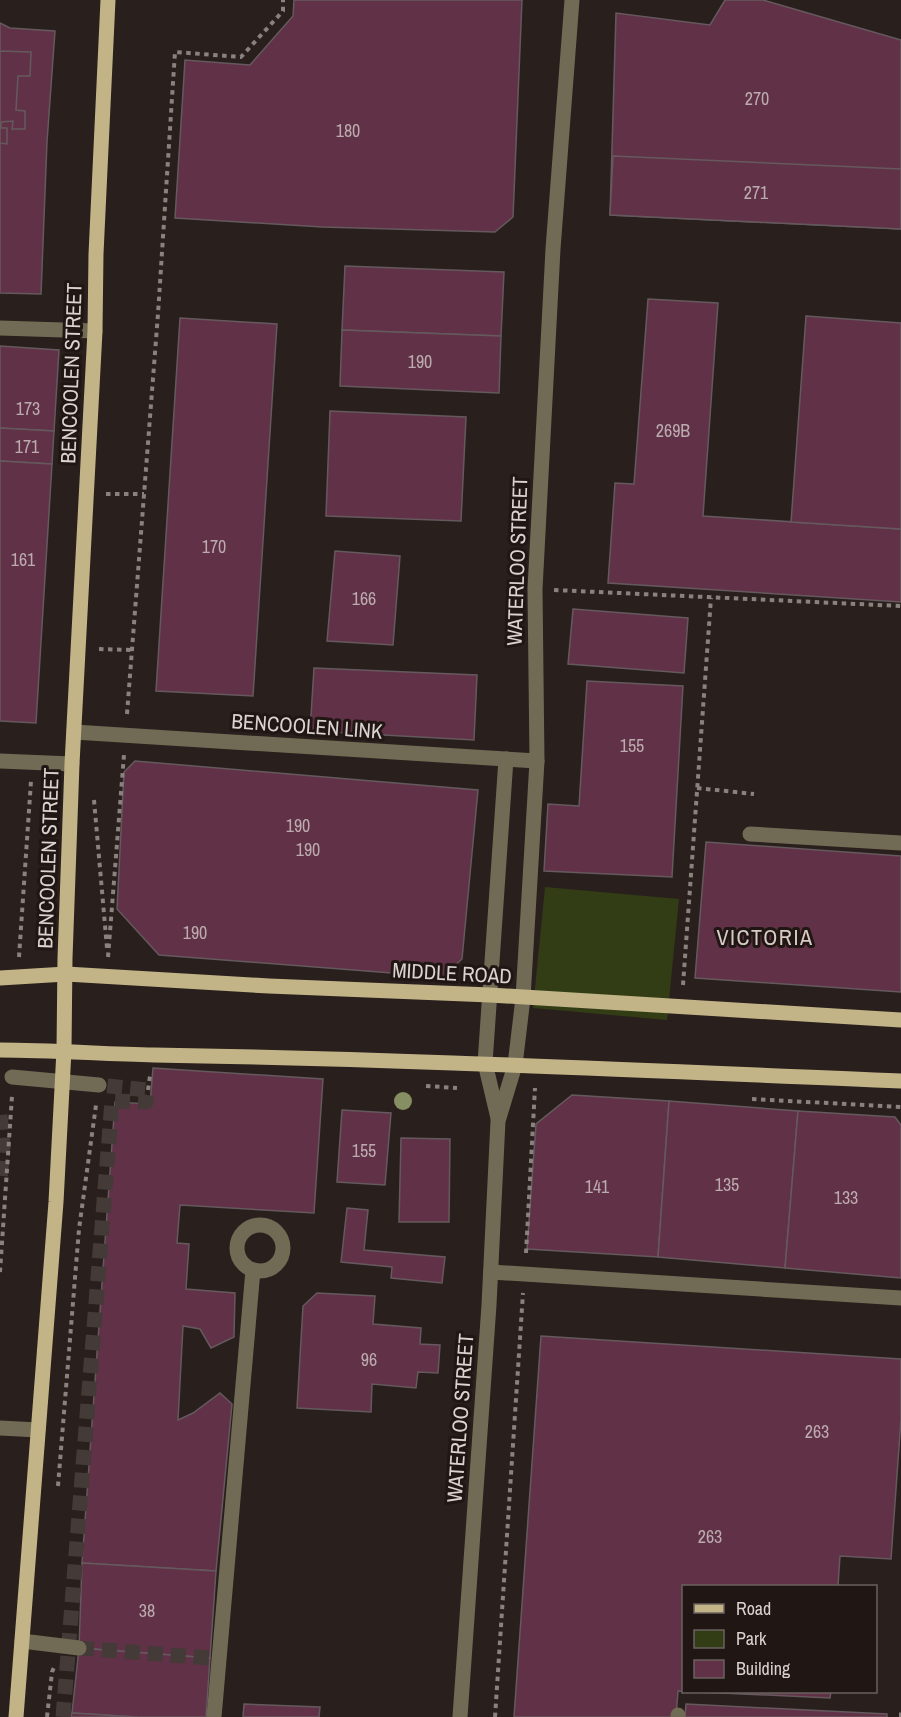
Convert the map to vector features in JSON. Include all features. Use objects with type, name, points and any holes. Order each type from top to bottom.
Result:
[{"type":"main road","name":"BENCOOLEN STREET","points":[[16,1717],[56,1202],[64,1050],[72,764],[95,331],[108,0]]},
{"type":"main road","name":"MIDDLE ROAD","points":[[0,978],[66,974],[268,986],[490,995],[901,1020]]},
{"type":"main road","points":[[0,1050],[485,1063],[901,1081]]},
{"type":"street","name":"WATERLOO STREET","points":[[460,1717],[498,1121],[515,1065],[523,998],[537,761],[535,589],[553,242],[572,0]]},
{"type":"street","points":[[0,328],[95,331]]},
{"type":"street","name":"BENCOOLEN LINK","points":[[74,732],[537,761]]},
{"type":"street","name":"WATERLOO STREET","points":[[498,1121],[485,1063],[506,759]]},
{"type":"street","points":[[0,761],[72,764]]},
{"type":"street","points":[[750,834],[901,843]]},
{"type":"street","points":[[12,1077],[99,1085]]},
{"type":"street","points":[[214,1717],[214,1659],[225,1521],[253,1270]]},
{"type":"street","points":[[490,1272],[901,1298]]},
{"type":"street","points":[[0,1428],[38,1430]]},
{"type":"street","points":[[22,1641],[79,1648]]},
{"type":"path","points":[[94,790],[108,960],[158,314],[175,52],[241,57],[283,11],[284,0]]},
{"type":"path","points":[[99,494],[144,494]]},
{"type":"path","points":[[535,589],[901,606]]},
{"type":"path","points":[[681,1007],[711,598]]},
{"type":"path","points":[[92,649],[132,650]]},
{"type":"path","points":[[10,959],[19,959],[32,762]]},
{"type":"path","points":[[697,788],[754,794]]},
{"type":"path","points":[[0,1272],[12,1077]]},
{"type":"path","points":[[57,1497],[79,1229],[99,1085]]},
{"type":"path","points":[[495,1717],[534,1088]]},
{"type":"path","points":[[47,1717],[52,1672],[63,1653],[63,1645]]},
{"type":"path","points":[[901,1710],[901,1717]]},
{"type":"green space","points":[[545,887],[679,899],[667,1020],[533,1008]]},
{"type":"building","points":[[294,0],[522,0],[513,217],[495,232],[322,227],[175,218],[185,60],[250,65],[293,16]]},
{"type":"building","points":[[725,0],[763,0],[901,40],[901,229],[610,215],[616,13],[710,25]]},
{"type":"building","points":[[0,23],[10,28],[55,31],[47,142],[41,294],[0,293]]},
{"type":"building","points":[[0,51],[31,52],[30,76],[18,76],[16,110],[25,111],[25,129],[12,129],[13,121],[1,122],[1,128],[7,128],[7,144],[0,143]]},
{"type":"building","points":[[613,156],[901,169],[901,229],[610,215]]},
{"type":"building","points":[[345,266],[504,272],[501,336],[342,330]]},
{"type":"building","points":[[648,299],[718,303],[703,516],[901,529],[901,602],[608,583],[615,483],[634,484]]},
{"type":"building","points":[[806,316],[901,323],[901,529],[791,522]]},
{"type":"building","points":[[180,318],[277,324],[253,696],[156,691]]},
{"type":"building","points":[[342,330],[501,336],[499,393],[340,386]]},
{"type":"building","points":[[0,346],[59,350],[54,431],[0,428]]},
{"type":"building","points":[[330,411],[466,417],[461,521],[326,516]]},
{"type":"building","points":[[0,428],[54,431],[52,464],[0,461]]},
{"type":"building","points":[[0,461],[52,464],[36,723],[0,721]]},
{"type":"building","points":[[335,551],[400,556],[393,645],[327,641]]},
{"type":"building","points":[[573,609],[688,618],[684,673],[568,664]]},
{"type":"building","points":[[314,668],[477,675],[474,740],[310,731]]},
{"type":"building","points":[[587,681],[683,686],[672,877],[544,871],[548,804],[579,806]]},
{"type":"building","points":[[135,761],[478,790],[462,959],[443,977],[159,955],[117,909],[124,772]]},
{"type":"building","points":[[706,842],[901,856],[901,992],[695,978]]},
{"type":"building","points":[[153,1068],[323,1079],[314,1213],[180,1205],[177,1243],[189,1244],[186,1289],[235,1293],[234,1337],[211,1348],[200,1329],[183,1326],[178,1420],[193,1413],[220,1393],[232,1404],[216,1571],[82,1563],[115,1102],[150,1104]]},
{"type":"building","points":[[572,1095],[669,1101],[658,1257],[527,1249],[536,1124]]},
{"type":"building","points":[[669,1101],[798,1111],[785,1268],[658,1257]]},
{"type":"building","points":[[342,1110],[391,1113],[385,1185],[337,1182]]},
{"type":"building","points":[[798,1111],[895,1117],[901,1125],[901,1278],[785,1268]]},
{"type":"building","points":[[401,1138],[450,1139],[449,1222],[399,1222]]},
{"type":"building","points":[[347,1208],[368,1210],[364,1250],[445,1257],[442,1283],[391,1278],[392,1267],[341,1262]]},
{"type":"building","points":[[317,1293],[375,1296],[373,1324],[421,1328],[420,1344],[440,1345],[438,1373],[418,1372],[416,1388],[372,1384],[371,1412],[297,1408],[303,1306]]},
{"type":"building","points":[[541,1336],[901,1359],[901,1419],[891,1559],[840,1556],[838,1585],[682,1585],[682,1691],[678,1691],[676,1717],[514,1717]]},
{"type":"building","points":[[82,1563],[216,1571],[210,1658],[79,1648]]},
{"type":"building","points":[[79,1648],[210,1658],[206,1717],[137,1717],[72,1713]]},
{"type":"building","points":[[722,1693],[831,1693],[830,1698]]},
{"type":"building","points":[[244,1704],[320,1707],[319,1717],[243,1717]]},
{"type":"building","points":[[686,1704],[887,1714],[887,1717],[685,1717]]},
{"type":"building","points":[[72,1713],[137,1717],[71,1717]]},
{"type":"tunnel","points":[[63,1717],[112,1101],[146,1102],[148,1090],[99,1085]]},
{"type":"tunnel","points":[[0,1115],[3,1146],[0,1180]]},
{"type":"tunnel","points":[[79,1648],[210,1658]]},
{"type":"district","name":"VICTORIA","points":[[765,937]]}]
